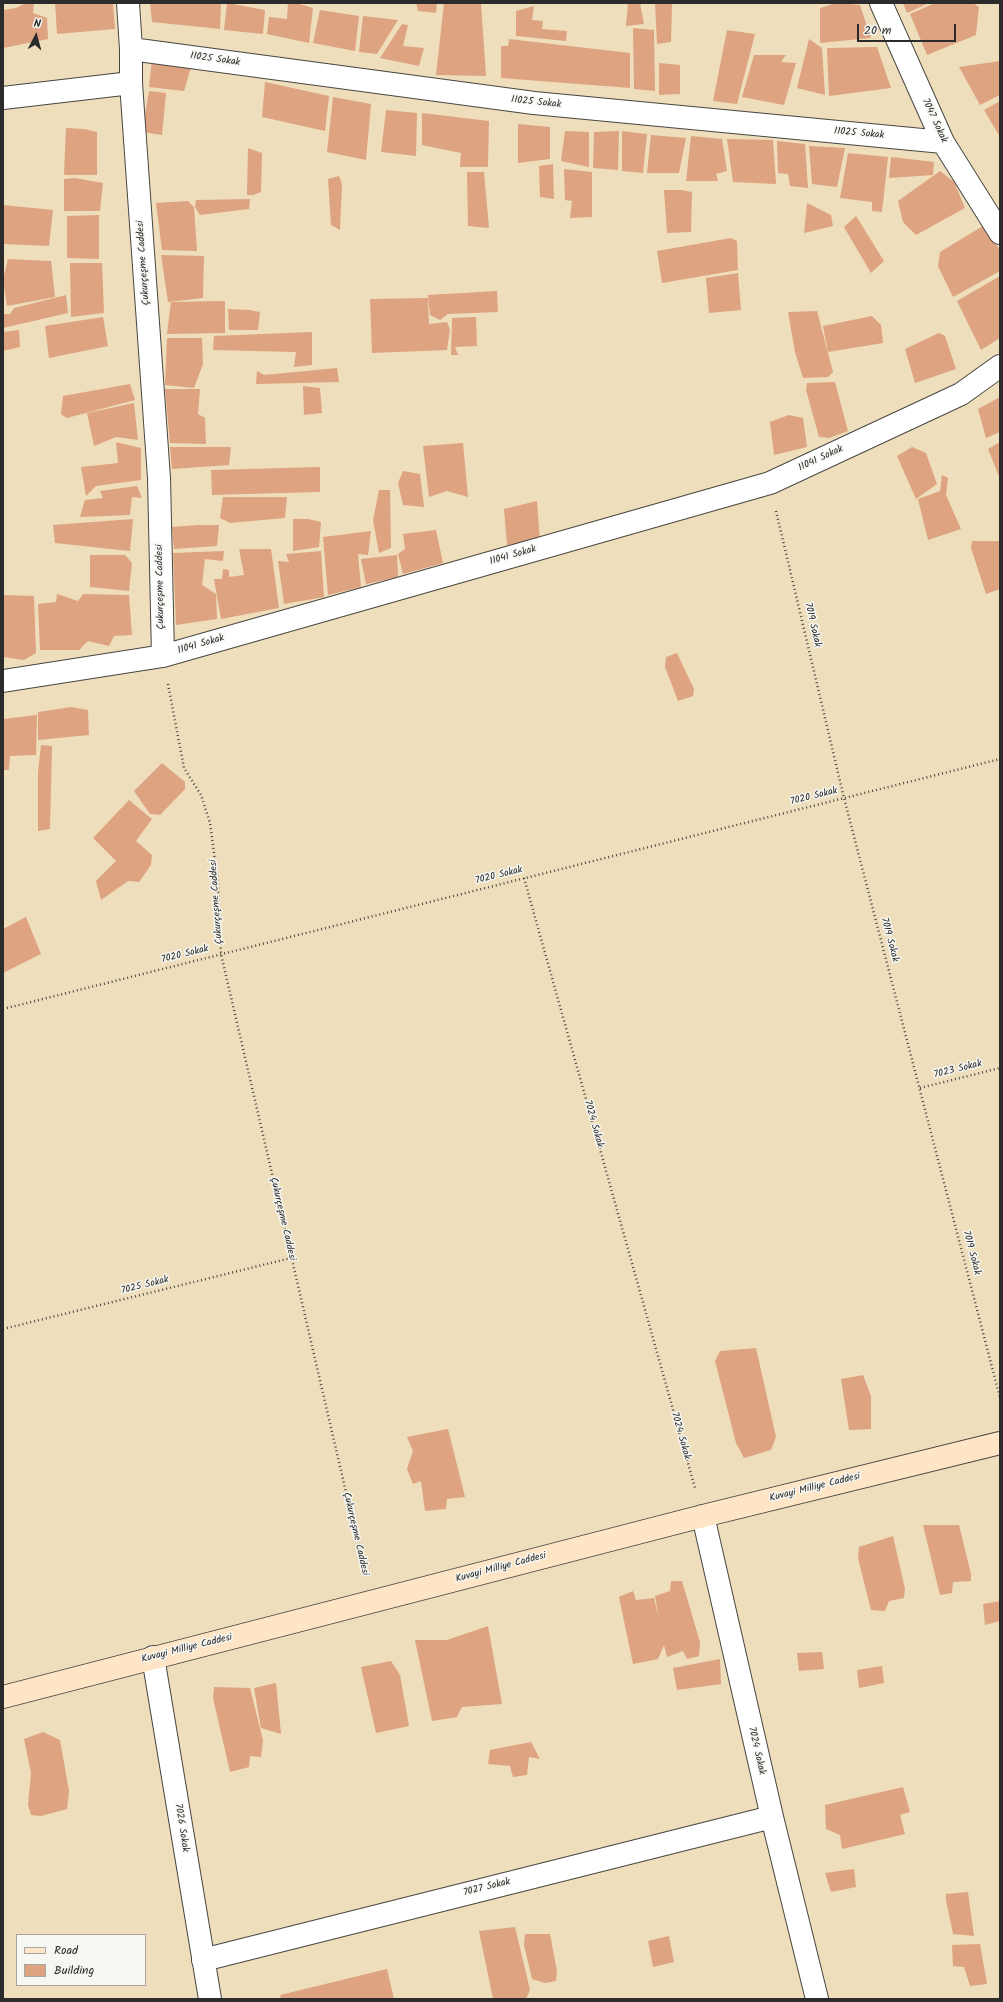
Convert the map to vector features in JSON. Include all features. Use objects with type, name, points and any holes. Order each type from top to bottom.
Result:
[{"type":"main road","name":"Kuvayi Milliye Caddesi","points":[[3,1697],[702,1516],[1000,1443]]},
{"type":"street","name":"Çukurçeşme Caddesi","points":[[128,3],[131,49],[131,83],[159,478],[163,656]]},
{"type":"street","name":"7047 Sokak","points":[[881,3],[943,142],[1000,233]]},
{"type":"street","name":"11025 Sokak","points":[[131,49],[534,103],[943,142]]},
{"type":"street","points":[[3,98],[131,83]]},
{"type":"street","name":"11041 Sokak","points":[[3,680],[163,656],[770,483],[961,394],[1000,366]]},
{"type":"street","name":"7024 Sokak","points":[[702,1516],[772,1817],[817,1999]]},
{"type":"street","name":"7026 Sokak","points":[[153,1657],[210,1999]]},
{"type":"street","name":"7027 Sokak","points":[[203,1960],[772,1817]]},
{"type":"path","name":"7019 Sokak","points":[[770,483],[844,798],[1000,1398]]},
{"type":"path","name":"Çukurçeşme Caddesi","points":[[163,656],[184,768],[201,795],[210,824],[218,883],[221,954],[371,1601]]},
{"type":"path","name":"7020 Sokak","points":[[3,1009],[1000,759]]},
{"type":"path","name":"7024 Sokak","points":[[524,878],[702,1516]]},
{"type":"path","name":"7023 Sokak","points":[[920,1088],[1000,1068]]},
{"type":"path","name":"7025 Sokak","points":[[3,1329],[291,1258]]},
{"type":"building","points":[[26,3],[34,3],[33,13],[47,18],[48,39],[3,48],[3,10],[16,8]]},
{"type":"building","points":[[55,3],[113,3],[115,29],[57,34]]},
{"type":"building","points":[[150,3],[221,3],[220,29],[152,22]]},
{"type":"building","points":[[227,3],[265,10],[263,34],[224,30]]},
{"type":"building","points":[[288,3],[296,3],[313,8],[309,43],[267,34],[269,17],[287,19]]},
{"type":"building","points":[[416,3],[437,3],[436,13],[418,11]]},
{"type":"building","points":[[444,3],[481,3],[486,76],[436,75]]},
{"type":"building","points":[[628,3],[640,3],[644,24],[626,26]]},
{"type":"building","points":[[655,3],[672,3],[671,42],[657,44]]},
{"type":"building","points":[[836,3],[860,5],[871,38],[820,43],[820,8]]},
{"type":"building","points":[[903,3],[929,3],[907,13]]},
{"type":"building","points":[[935,3],[973,3],[979,7],[976,35],[927,55],[910,14]]},
{"type":"building","points":[[534,6],[532,20],[543,21],[542,29],[567,31],[566,41],[516,36],[516,11]]},
{"type":"building","points":[[320,10],[359,16],[355,51],[313,43]]},
{"type":"building","points":[[363,16],[398,20],[377,54],[359,52]]},
{"type":"building","points":[[402,24],[408,25],[403,46],[424,48],[419,66],[380,58]]},
{"type":"building","points":[[633,28],[654,30],[655,91],[634,89]]},
{"type":"building","points":[[727,30],[755,34],[737,104],[713,101]]},
{"type":"building","points":[[509,39],[630,53],[630,88],[501,78],[501,46],[508,46]]},
{"type":"building","points":[[809,39],[822,48],[825,95],[797,88]]},
{"type":"building","points":[[877,47],[891,88],[829,96],[827,48]]},
{"type":"building","points":[[754,55],[786,55],[781,62],[796,63],[784,105],[742,97]]},
{"type":"building","points":[[152,59],[191,67],[184,91],[149,87]]},
{"type":"building","points":[[1000,61],[1000,95],[980,105],[959,67]]},
{"type":"building","points":[[659,63],[680,65],[680,94],[659,95]]},
{"type":"building","points":[[265,82],[329,96],[325,131],[262,117]]},
{"type":"building","points":[[149,91],[166,93],[162,135],[142,132]]},
{"type":"building","points":[[333,97],[371,104],[366,160],[327,152]]},
{"type":"building","points":[[1000,101],[1000,137],[984,110]]},
{"type":"building","points":[[386,110],[417,113],[416,156],[381,152]]},
{"type":"building","points":[[422,113],[489,121],[488,167],[460,167],[461,153],[422,145]]},
{"type":"building","points":[[518,124],[550,127],[550,159],[518,163]]},
{"type":"building","points":[[66,128],[84,129],[97,132],[97,175],[64,175]]},
{"type":"building","points":[[565,131],[589,132],[589,167],[561,161]]},
{"type":"building","points":[[619,131],[618,170],[593,168],[594,132]]},
{"type":"building","points":[[622,131],[647,134],[643,173],[622,171]]},
{"type":"building","points":[[651,135],[686,138],[679,173],[647,173]]},
{"type":"building","points":[[691,136],[722,139],[727,171],[716,174],[718,181],[686,181]]},
{"type":"building","points":[[727,139],[773,140],[776,184],[733,182]]},
{"type":"building","points":[[777,141],[805,144],[808,188],[790,186],[788,174],[778,173]]},
{"type":"building","points":[[809,146],[845,148],[837,187],[812,184]]},
{"type":"building","points":[[248,148],[262,153],[261,192],[253,195],[247,195]]},
{"type":"building","points":[[848,153],[888,157],[882,212],[872,211],[872,202],[840,198]]},
{"type":"building","points":[[891,157],[934,162],[933,175],[889,178]]},
{"type":"building","points":[[553,164],[554,199],[540,197],[539,166]]},
{"type":"building","points":[[564,169],[592,172],[592,217],[570,218],[572,201],[565,200]]},
{"type":"building","points":[[940,171],[954,182],[965,208],[916,235],[903,222],[898,201]]},
{"type":"building","points":[[467,172],[484,172],[489,228],[468,226]]},
{"type":"building","points":[[339,176],[342,184],[340,230],[331,225],[328,179]]},
{"type":"building","points":[[75,178],[103,183],[100,211],[64,211],[64,179]]},
{"type":"building","points":[[664,190],[682,190],[692,192],[691,232],[667,233]]},
{"type":"building","points":[[250,199],[249,209],[200,215],[195,207],[196,200]]},
{"type":"building","points":[[188,201],[194,207],[197,251],[162,250],[156,203]]},
{"type":"building","points":[[807,203],[831,215],[833,226],[804,233]]},
{"type":"building","points":[[3,205],[53,210],[49,246],[3,244]]},
{"type":"building","points":[[99,215],[99,259],[67,258],[67,216]]},
{"type":"building","points":[[856,216],[884,261],[871,273],[844,227]]},
{"type":"building","points":[[983,226],[1000,250],[1000,271],[953,297],[938,266],[940,252]]},
{"type":"building","points":[[731,238],[737,241],[738,270],[662,283],[657,251]]},
{"type":"building","points":[[161,255],[204,256],[203,298],[168,302]]},
{"type":"building","points":[[8,259],[51,261],[55,297],[7,306],[3,280]]},
{"type":"building","points":[[70,263],[102,263],[104,313],[71,317]]},
{"type":"building","points":[[738,273],[741,310],[709,313],[706,278]]},
{"type":"building","points":[[1000,276],[1000,338],[981,350],[957,301]]},
{"type":"building","points":[[497,291],[498,312],[448,314],[440,320],[430,315],[428,295]]},
{"type":"building","points":[[66,295],[68,313],[3,328],[3,314],[10,314],[14,308]]},
{"type":"building","points":[[428,298],[429,324],[447,322],[450,330],[447,350],[372,353],[370,299]]},
{"type":"building","points":[[225,301],[225,333],[167,334],[171,302]]},
{"type":"building","points":[[228,309],[260,312],[258,330],[229,330]]},
{"type":"building","points":[[817,311],[833,372],[828,377],[803,378],[795,352],[788,312]]},
{"type":"building","points":[[872,316],[881,325],[883,343],[828,352],[823,326]]},
{"type":"building","points":[[103,317],[108,346],[49,358],[45,326]]},
{"type":"building","points":[[476,317],[477,346],[455,347],[458,355],[451,355],[452,318]]},
{"type":"building","points":[[19,330],[20,347],[3,351],[3,332]]},
{"type":"building","points":[[312,332],[312,365],[294,367],[296,352],[213,350],[214,336]]},
{"type":"building","points":[[939,333],[945,336],[956,369],[915,383],[905,349]]},
{"type":"building","points":[[167,338],[202,338],[203,364],[194,388],[165,385]]},
{"type":"building","points":[[337,368],[339,382],[256,384],[257,371],[264,375]]},
{"type":"building","points":[[835,382],[848,431],[829,438],[819,437],[806,390],[807,383]]},
{"type":"building","points":[[130,384],[135,400],[67,418],[61,414],[63,396]]},
{"type":"building","points":[[303,386],[320,388],[322,413],[304,415]]},
{"type":"building","points":[[165,389],[200,389],[198,414],[205,418],[206,444],[170,443]]},
{"type":"building","points":[[1000,397],[1000,432],[986,438],[978,409]]},
{"type":"building","points":[[134,403],[138,440],[116,437],[94,446],[87,413]]},
{"type":"building","points":[[789,415],[803,418],[807,447],[774,455],[770,422]]},
{"type":"building","points":[[116,442],[141,448],[141,480],[96,486],[86,496],[81,467],[118,463]]},
{"type":"building","points":[[1000,442],[1000,479],[988,449]]},
{"type":"building","points":[[463,443],[468,497],[447,491],[429,497],[423,446]]},
{"type":"building","points":[[170,447],[231,447],[229,465],[172,469]]},
{"type":"building","points":[[912,447],[926,453],[937,484],[916,499],[897,456]]},
{"type":"building","points":[[320,467],[320,492],[212,495],[211,470]]},
{"type":"building","points":[[403,471],[420,474],[424,507],[403,505],[398,483]]},
{"type":"building","points":[[942,475],[948,478],[946,495],[961,529],[928,540],[918,499],[940,491]]},
{"type":"building","points":[[137,486],[142,498],[132,497],[130,515],[80,517],[85,500],[103,498],[100,491]]},
{"type":"building","points":[[379,490],[390,490],[391,548],[379,553],[373,520]]},
{"type":"building","points":[[223,497],[287,497],[285,518],[230,523],[220,518]]},
{"type":"building","points":[[537,501],[540,541],[507,545],[504,509]]},
{"type":"building","points":[[133,519],[130,551],[55,543],[53,525]]},
{"type":"building","points":[[293,519],[308,519],[321,522],[319,547],[293,551]]},
{"type":"building","points":[[219,525],[217,546],[174,549],[172,527]]},
{"type":"building","points":[[436,530],[443,563],[403,574],[398,554],[405,549],[403,534]]},
{"type":"building","points":[[371,531],[368,555],[358,554],[361,587],[328,595],[323,537]]},
{"type":"building","points":[[972,541],[1000,541],[1000,589],[986,594],[971,548]]},
{"type":"building","points":[[239,549],[271,549],[279,608],[221,619],[214,579],[222,579],[223,569],[229,570],[229,577],[244,575]]},
{"type":"building","points":[[224,551],[223,561],[205,559],[202,585],[216,594],[217,619],[176,625],[173,553]]},
{"type":"building","points":[[321,551],[324,597],[284,604],[278,561],[289,562],[286,554]]},
{"type":"building","points":[[90,555],[125,555],[132,563],[129,591],[90,587]]},
{"type":"building","points":[[397,555],[398,577],[366,584],[361,559]]},
{"type":"building","points":[[57,594],[78,601],[83,594],[129,595],[132,635],[114,636],[109,646],[88,641],[79,650],[40,650],[38,604],[56,602]]},
{"type":"building","points":[[3,595],[34,596],[36,653],[24,660],[3,657]]},
{"type":"building","points":[[677,653],[694,689],[693,696],[678,701],[665,667],[666,657]]},
{"type":"building","points":[[71,707],[88,710],[89,735],[38,740],[38,712]]},
{"type":"building","points":[[37,715],[36,755],[10,756],[9,770],[3,770],[3,719]]},
{"type":"building","points":[[41,745],[52,746],[50,829],[38,831],[38,772]]},
{"type":"building","points":[[162,763],[185,782],[185,789],[160,815],[150,814],[134,791]]},
{"type":"building","points":[[129,800],[152,819],[136,841],[152,855],[151,865],[139,882],[128,881],[101,900],[96,881],[116,861],[93,838]]},
{"type":"building","points":[[26,917],[41,954],[3,973],[3,929]]},
{"type":"building","points":[[756,1348],[776,1437],[771,1450],[744,1458],[736,1443],[715,1361],[720,1351]]},
{"type":"building","points":[[863,1375],[871,1396],[871,1429],[849,1430],[841,1379]]},
{"type":"building","points":[[448,1429],[465,1497],[447,1499],[446,1509],[425,1511],[421,1481],[413,1484],[407,1469],[413,1451],[407,1437]]},
{"type":"building","points":[[923,1525],[959,1525],[971,1574],[971,1581],[953,1582],[952,1593],[940,1595]]},
{"type":"building","points":[[893,1536],[905,1589],[904,1598],[889,1601],[885,1611],[871,1610],[858,1558],[859,1547]]},
{"type":"building","points":[[671,1581],[682,1581],[700,1642],[699,1656],[687,1659],[683,1651],[667,1657],[664,1645],[658,1659],[633,1664],[619,1597],[633,1591],[636,1600],[654,1598],[659,1619],[655,1596],[670,1591]]},
{"type":"building","points":[[1000,1601],[1000,1621],[985,1625],[983,1604]]},
{"type":"building","points":[[488,1626],[502,1704],[462,1707],[457,1717],[432,1721],[415,1640],[447,1640]]},
{"type":"building","points":[[822,1652],[824,1669],[799,1671],[797,1653]]},
{"type":"building","points":[[720,1659],[721,1684],[677,1690],[673,1668]]},
{"type":"building","points":[[391,1661],[400,1675],[409,1726],[376,1733],[361,1667]]},
{"type":"building","points":[[882,1666],[884,1683],[859,1688],[857,1670]]},
{"type":"building","points":[[276,1683],[281,1734],[261,1728],[254,1688]]},
{"type":"building","points":[[214,1687],[250,1688],[263,1740],[261,1757],[250,1756],[249,1767],[230,1772],[213,1698]]},
{"type":"building","points":[[43,1732],[60,1740],[69,1791],[67,1809],[41,1816],[31,1815],[28,1805],[31,1773],[24,1739]]},
{"type":"building","points":[[531,1742],[540,1759],[529,1757],[527,1775],[513,1777],[510,1766],[488,1764],[490,1750]]},
{"type":"building","points":[[903,1787],[910,1812],[900,1815],[905,1834],[842,1849],[840,1835],[826,1829],[825,1805]]},
{"type":"building","points":[[854,1869],[856,1887],[831,1892],[825,1873]]},
{"type":"building","points":[[968,1892],[974,1936],[953,1934],[946,1894]]},
{"type":"building","points":[[515,1927],[530,1990],[526,1999],[493,1999],[479,1931]]},
{"type":"building","points":[[525,1934],[550,1934],[557,1971],[556,1981],[545,1983],[532,1979],[524,1945]]},
{"type":"building","points":[[669,1936],[674,1962],[653,1967],[648,1941]]},
{"type":"building","points":[[980,1944],[987,1984],[970,1986],[964,1967],[953,1966],[952,1945]]},
{"type":"building","points":[[387,1969],[394,1999],[281,1999],[280,1995]]}]
